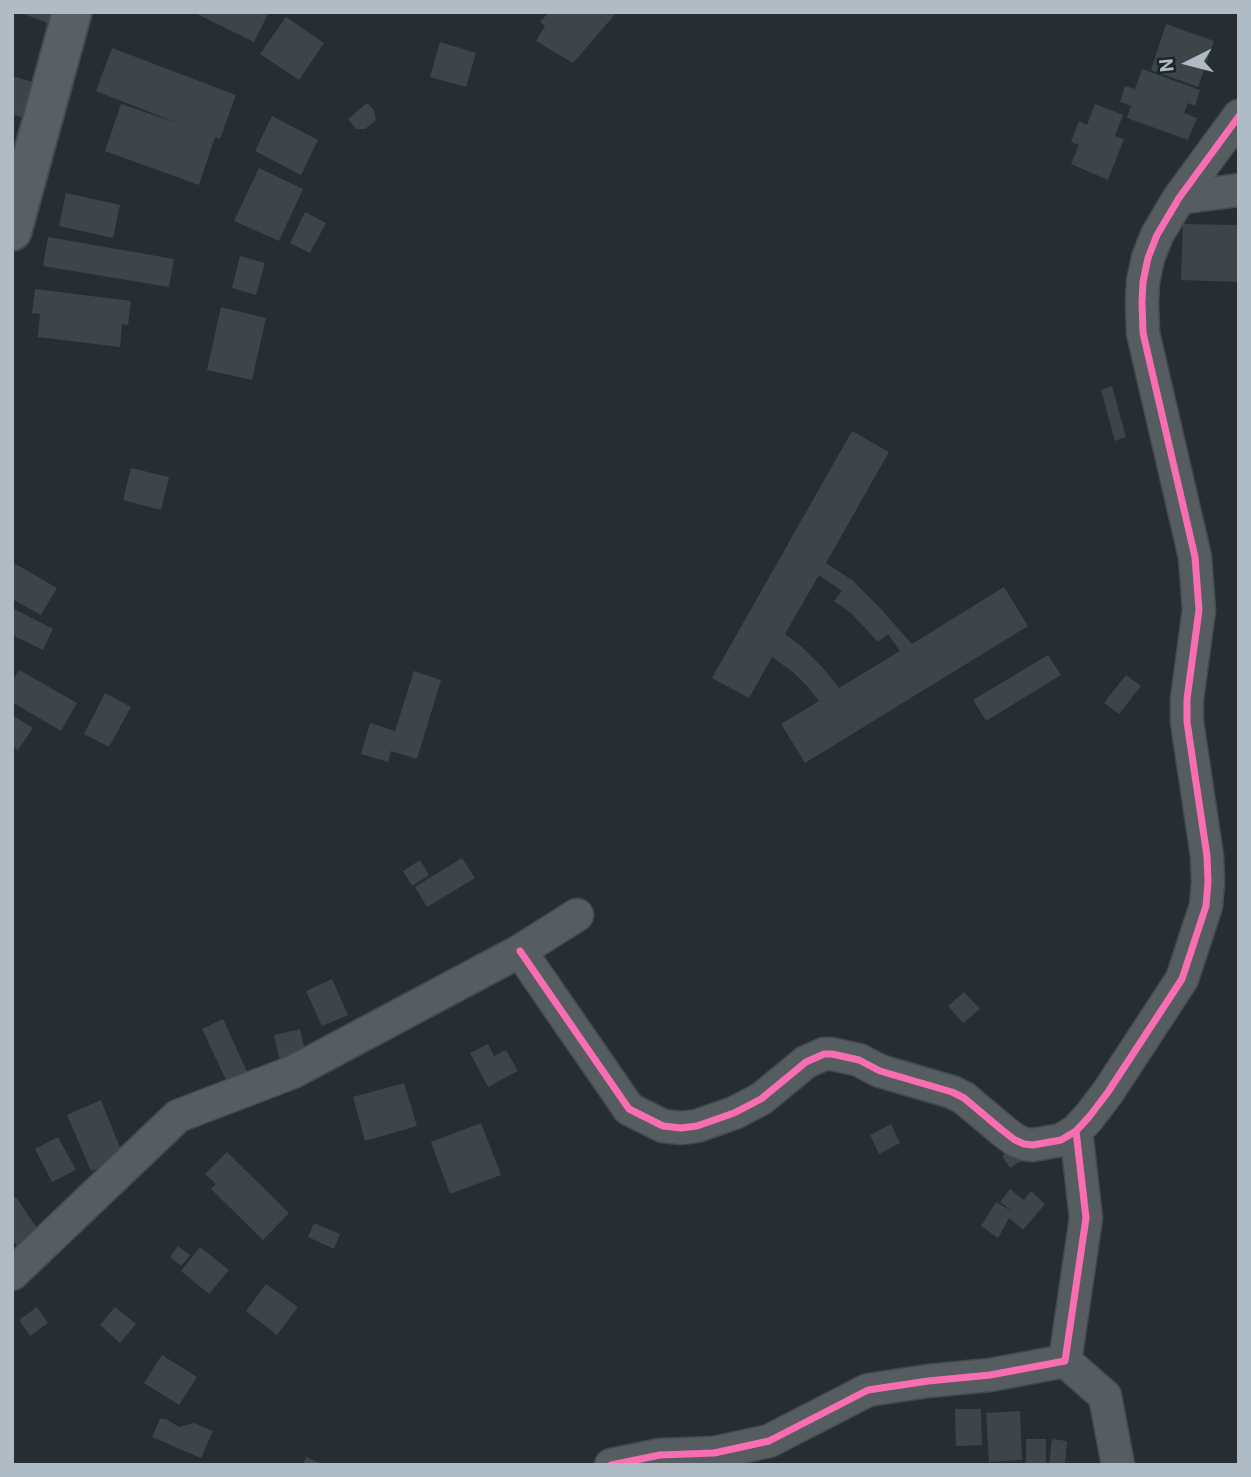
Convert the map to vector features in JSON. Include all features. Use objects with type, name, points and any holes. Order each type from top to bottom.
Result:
[{"type":"main road","points":[[12,231],[72,12]]},
{"type":"street","points":[[520,951],[629,1110],[663,1126],[697,1126],[734,1113],[761,1099],[806,1062],[824,1054],[832,1054],[859,1060],[880,1071],[964,1098],[1008,1135],[1024,1144],[1061,1140],[1076,1131],[1108,1092],[1182,979],[1206,906],[1207,856],[1187,722],[1187,699],[1199,610],[1195,557],[1143,333],[1143,282],[1157,235],[1179,198],[1239,116]]},
{"type":"street","points":[[1179,198],[1239,190]]},
{"type":"street","points":[[12,1274],[178,1116],[293,1072],[520,951],[577,915]]},
{"type":"street","points":[[1065,1361],[1086,1218],[1076,1131]]},
{"type":"street","points":[[611,1465],[660,1455],[713,1459],[769,1441],[868,1390],[928,1381],[990,1376],[1065,1361]]},
{"type":"street","points":[[1065,1361],[1105,1395],[1118,1465]]},
{"type":"building","points":[[18,12],[52,12],[48,23]]},
{"type":"building","points":[[193,12],[269,12],[254,42]]},
{"type":"building","points":[[549,12],[617,12],[573,63],[536,41],[545,26],[540,22]]},
{"type":"building","points":[[286,17],[324,43],[299,80],[260,54]]},
{"type":"building","points":[[1166,24],[1214,41],[1198,87],[1151,70]]},
{"type":"building","points":[[440,42],[476,53],[466,87],[430,77]]},
{"type":"building","points":[[112,48],[236,95],[220,139],[215,137],[199,185],[105,151],[121,104],[180,124],[96,91]]},
{"type":"building","points":[[1142,69],[1200,90],[1195,106],[1188,103],[1184,113],[1197,118],[1188,140],[1127,118],[1131,106],[1120,102],[1125,86],[1135,89]]},
{"type":"building","points":[[12,76],[33,82],[22,117],[12,115]]},
{"type":"building","points":[[367,103],[374,110],[376,120],[365,129],[356,129],[348,119]]},
{"type":"building","points":[[1095,104],[1123,115],[1115,136],[1124,139],[1108,180],[1071,164],[1079,145],[1071,142],[1079,121],[1087,125]]},
{"type":"building","points":[[272,116],[318,140],[301,175],[255,151]]},
{"type":"building","points":[[259,168],[303,189],[279,241],[234,221]]},
{"type":"building","points":[[66,193],[120,205],[113,238],[59,226]]},
{"type":"building","points":[[305,212],[326,223],[310,253],[290,243]]},
{"type":"building","points":[[1183,224],[1239,225],[1239,282],[1181,280]]},
{"type":"building","points":[[48,237],[174,259],[169,287],[43,266]]},
{"type":"building","points":[[240,256],[265,263],[256,295],[232,288]]},
{"type":"building","points":[[35,289],[131,301],[128,325],[122,324],[120,347],[38,337],[40,314],[32,313]]},
{"type":"building","points":[[221,307],[266,318],[252,380],[207,370]]},
{"type":"building","points":[[1112,386],[1126,437],[1115,441],[1101,390]]},
{"type":"building","points":[[852,431],[889,452],[826,563],[852,580],[912,644],[1004,587],[1028,626],[805,763],[781,724],[819,701],[793,672],[772,657],[749,698],[712,678]],"holes":[[[819,575],[842,591],[834,601],[852,614],[878,642],[888,634],[900,651],[839,688],[823,668],[785,634]]]},
{"type":"building","points":[[131,468],[169,477],[161,510],[123,500]]},
{"type":"building","points":[[12,562],[57,588],[41,615],[12,599]]},
{"type":"building","points":[[12,608],[53,629],[43,650],[12,635]]},
{"type":"building","points":[[1048,655],[1061,675],[986,721],[973,700]]},
{"type":"building","points":[[19,670],[77,703],[61,731],[12,702],[12,681]]},
{"type":"building","points":[[414,671],[441,680],[417,759],[391,751],[388,762],[361,754],[370,723],[395,731]]},
{"type":"building","points":[[1126,675],[1141,686],[1119,714],[1104,703]]},
{"type":"building","points":[[105,693],[131,707],[109,747],[84,734]]},
{"type":"building","points":[[12,715],[33,728],[18,750],[12,747]]},
{"type":"building","points":[[462,858],[475,878],[427,907],[415,887]]},
{"type":"building","points":[[420,860],[429,875],[412,886],[403,871]]},
{"type":"building","points":[[332,979],[348,1015],[322,1026],[306,991]]},
{"type":"building","points":[[964,992],[980,1009],[963,1023],[948,1006]]},
{"type":"building","points":[[223,1019],[254,1087],[234,1097],[202,1029]]},
{"type":"building","points":[[300,1029],[308,1064],[282,1071],[274,1035]]},
{"type":"building","points":[[488,1044],[494,1056],[506,1050],[518,1071],[488,1087],[470,1053]]},
{"type":"building","points":[[404,1083],[417,1126],[365,1141],[353,1097]]},
{"type":"building","points":[[101,1100],[124,1158],[91,1171],[67,1115]]},
{"type":"building","points":[[481,1123],[501,1175],[450,1194],[431,1142]]},
{"type":"building","points":[[891,1124],[900,1143],[879,1154],[870,1135]]},
{"type":"building","points":[[58,1137],[76,1170],[52,1182],[35,1149]]},
{"type":"building","points":[[1013,1148],[1021,1161],[1010,1168],[1002,1156]]},
{"type":"building","points":[[227,1152],[289,1213],[263,1240],[211,1189],[216,1184],[205,1174]]},
{"type":"building","points":[[1010,1189],[1024,1200],[1031,1191],[1045,1204],[1023,1230],[1009,1218],[998,1238],[981,1226],[996,1202],[1013,1212],[1000,1202]]},
{"type":"building","points":[[16,1197],[41,1234],[19,1249],[12,1239],[12,1199]]},
{"type":"building","points":[[314,1223],[340,1234],[334,1249],[308,1237]]},
{"type":"building","points":[[178,1246],[190,1255],[181,1266],[170,1257]]},
{"type":"building","points":[[200,1247],[229,1270],[209,1294],[181,1271]]},
{"type":"building","points":[[266,1284],[298,1307],[277,1335],[246,1311]]},
{"type":"building","points":[[37,1307],[48,1323],[30,1336],[19,1320]]},
{"type":"building","points":[[115,1307],[136,1324],[120,1343],[100,1325]]},
{"type":"building","points":[[162,1355],[197,1377],[179,1405],[144,1383]]},
{"type":"building","points":[[955,1409],[981,1409],[982,1445],[956,1446]]},
{"type":"building","points":[[1020,1411],[1022,1460],[989,1462],[986,1413]]},
{"type":"building","points":[[160,1419],[166,1419],[179,1427],[194,1423],[213,1431],[201,1458],[152,1437]]},
{"type":"building","points":[[1026,1439],[1046,1439],[1046,1464],[1026,1464]]},
{"type":"building","points":[[1052,1439],[1067,1441],[1065,1465],[1049,1465]]},
{"type":"building","points":[[306,1457],[325,1465],[303,1465]]},
{"type":"cycle path","points":[[520,951],[629,1109],[663,1126],[697,1126],[734,1113],[761,1099],[806,1062],[824,1054],[859,1060],[880,1071],[952,1092],[964,1098],[1015,1140],[1024,1144],[1061,1140],[1076,1131],[1089,1117],[1182,979],[1206,906],[1207,856],[1187,722],[1187,699],[1199,610],[1195,557],[1143,333],[1142,302],[1148,258],[1157,235],[1179,198],[1239,116]]},
{"type":"cycle path","points":[[611,1465],[660,1455],[714,1453],[769,1441],[868,1390],[990,1375],[1065,1361],[1086,1218],[1076,1131]]}]
